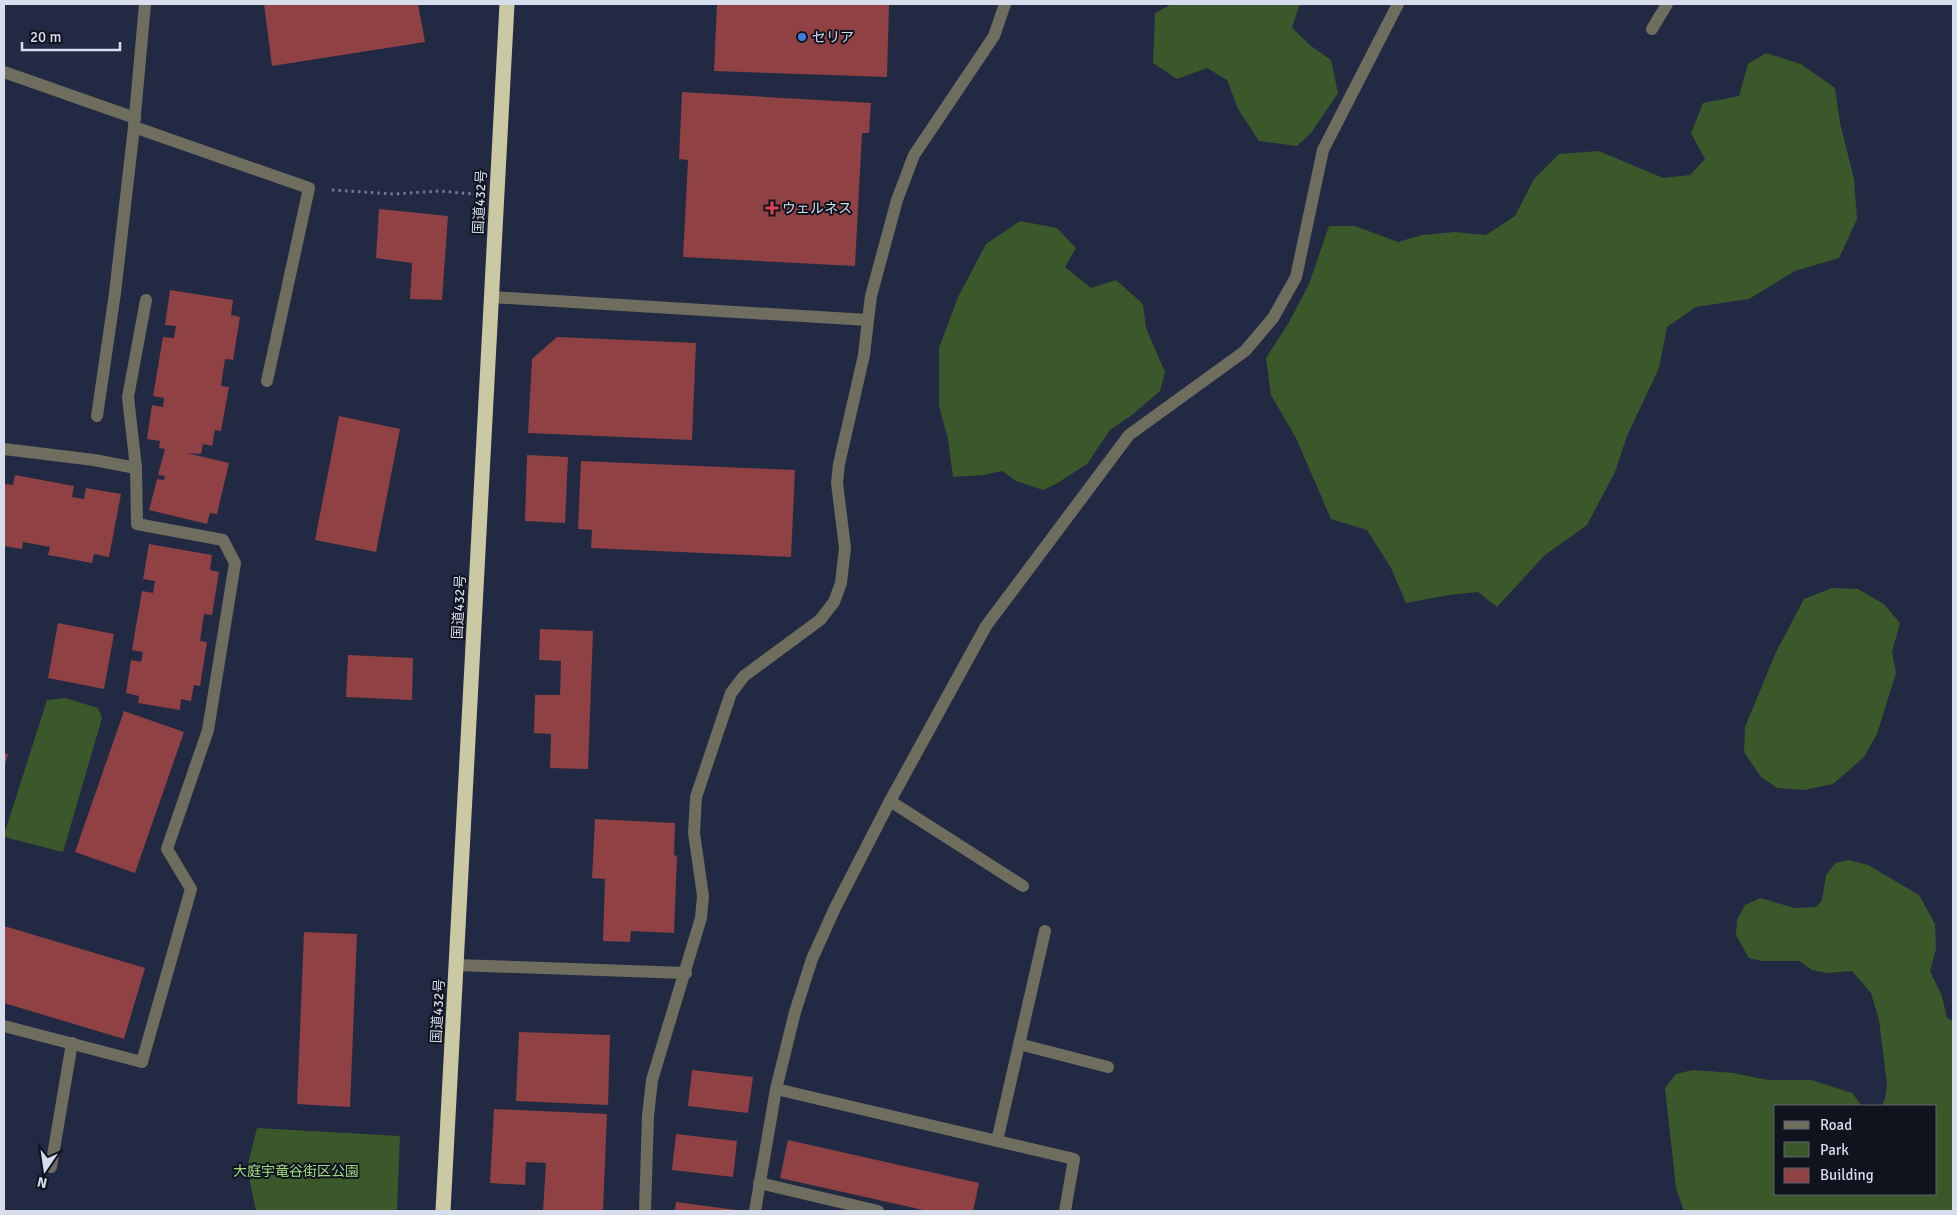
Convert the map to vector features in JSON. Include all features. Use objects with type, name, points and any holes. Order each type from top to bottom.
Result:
[{"type":"highway","name":"国道432号","points":[[444,1211],[507,4]]},
{"type":"street","points":[[97,416],[115,292],[145,4]]},
{"type":"street","points":[[645,1211],[648,1116],[652,1080],[686,974],[701,918],[703,896],[694,833],[696,796],[731,693],[744,676],[820,620],[834,602],[840,583],[845,548],[837,483],[838,464],[864,355],[871,296],[897,200],[914,155],[994,36],[1005,4]]},
{"type":"street","points":[[755,1211],[776,1090],[795,1012],[812,959],[835,908],[890,801],[986,626],[1129,435],[1245,351],[1273,318],[1296,277],[1323,150],[1398,4]]},
{"type":"street","points":[[1652,29],[1667,4]]},
{"type":"street","points":[[4,72],[309,188],[267,381]]},
{"type":"street","points":[[491,297],[868,320]]},
{"type":"street","points":[[4,1026],[142,1062],[191,889],[167,849],[208,730],[235,563],[223,540],[137,524],[136,468],[128,397],[146,300]]},
{"type":"street","points":[[4,449],[94,460],[136,468]]},
{"type":"street","points":[[890,801],[1023,886]]},
{"type":"street","points":[[997,1141],[1045,931]]},
{"type":"street","points":[[456,964],[686,974]]},
{"type":"street","points":[[51,1167],[72,1043]]},
{"type":"street","points":[[1019,1044],[1108,1067]]},
{"type":"street","points":[[776,1090],[1074,1159],[1065,1211]]},
{"type":"street","points":[[759,1183],[878,1211]]},
{"type":"path","points":[[309,188],[394,194],[439,191],[496,196]]},
{"type":"green space","points":[[1172,4],[1311,4],[1299,6],[1292,28],[1311,46],[1331,60],[1338,93],[1311,133],[1297,146],[1259,141],[1238,109],[1227,80],[1207,68],[1177,79],[1153,63],[1155,13]]},
{"type":"green space","points":[[1766,53],[1801,64],[1835,88],[1840,123],[1854,179],[1857,219],[1839,258],[1795,271],[1749,299],[1696,307],[1667,327],[1659,368],[1627,436],[1615,472],[1587,525],[1545,555],[1497,607],[1478,592],[1406,603],[1391,568],[1367,530],[1331,519],[1296,438],[1271,395],[1266,358],[1288,324],[1309,284],[1329,226],[1355,226],[1398,242],[1422,235],[1455,232],[1486,235],[1515,216],[1534,179],[1559,154],[1599,151],[1663,178],[1690,175],[1705,159],[1691,133],[1703,103],[1739,96],[1748,64]]},
{"type":"green space","points":[[1020,221],[1057,228],[1076,248],[1065,267],[1091,288],[1116,280],[1143,304],[1146,328],[1165,372],[1160,391],[1132,415],[1110,430],[1087,464],[1043,490],[1016,481],[1002,471],[983,475],[953,477],[948,439],[939,406],[939,348],[958,297],[986,244]]},
{"type":"green space","points":[[1832,588],[1858,589],[1884,604],[1900,623],[1892,652],[1896,673],[1877,734],[1864,757],[1833,784],[1804,790],[1777,788],[1761,777],[1744,752],[1745,727],[1776,652],[1804,599]]},
{"type":"green space","points":[[65,698],[98,708],[102,718],[63,852],[4,837],[4,835],[47,700]]},
{"type":"green space","points":[[1849,860],[1868,865],[1919,895],[1935,924],[1936,949],[1930,971],[1942,996],[1947,1018],[1953,1021],[1953,1211],[1684,1211],[1676,1188],[1665,1088],[1676,1074],[1693,1070],[1733,1073],[1768,1080],[1811,1080],[1852,1093],[1861,1105],[1774,1105],[1774,1195],[1937,1195],[1937,1105],[1882,1105],[1885,1099],[1887,1084],[1879,1020],[1871,993],[1852,971],[1827,973],[1812,970],[1799,961],[1762,961],[1749,958],[1736,935],[1737,920],[1745,905],[1760,898],[1795,908],[1816,907],[1822,900],[1826,875],[1835,863]]},
{"type":"green space","name":"大庭宇竜谷街区公園","points":[[257,1128],[400,1136],[397,1211],[256,1211],[247,1168]]},
{"type":"building","points":[[264,4],[418,4],[425,42],[272,66]]},
{"type":"building","name":"セリア","points":[[717,4],[889,4],[887,77],[714,71]]},
{"type":"building","name":"ウェルネス","points":[[682,92],[871,103],[869,133],[862,133],[855,266],[683,257],[688,160],[679,159]]},
{"type":"building","points":[[379,209],[448,216],[442,300],[410,299],[412,263],[376,258]]},
{"type":"building","points":[[170,290],[233,300],[231,315],[240,317],[233,360],[225,359],[221,386],[229,387],[221,431],[215,430],[212,446],[203,444],[201,454],[187,453],[229,463],[217,514],[210,513],[207,524],[149,510],[157,479],[164,480],[165,476],[158,475],[165,449],[159,448],[160,441],[147,439],[152,405],[163,407],[164,398],[153,396],[163,337],[174,338],[176,326],[165,325]]},
{"type":"building","points":[[557,337],[696,343],[692,440],[528,433],[532,359]]},
{"type":"building","points":[[339,416],[400,429],[376,552],[315,540]]},
{"type":"building","points":[[527,455],[568,457],[565,523],[525,521]]},
{"type":"building","points":[[581,461],[795,470],[791,557],[591,548],[592,530],[578,529]]},
{"type":"building","points":[[15,475],[74,486],[72,497],[84,499],[86,488],[121,494],[109,557],[94,554],[92,563],[48,555],[50,547],[23,542],[22,549],[4,546],[4,484],[13,485]]},
{"type":"building","points":[[149,544],[212,555],[210,570],[219,572],[212,615],[204,614],[200,641],[207,642],[200,686],[194,685],[191,701],[181,699],[180,710],[138,703],[139,696],[126,693],[131,660],[141,662],[143,652],[132,650],[142,591],[153,593],[155,581],[143,579]]},
{"type":"building","points":[[58,623],[114,634],[104,689],[48,678]]},
{"type":"building","points":[[540,629],[593,631],[588,769],[550,768],[551,734],[534,733],[535,695],[560,695],[561,661],[539,660]]},
{"type":"building","points":[[348,655],[413,658],[412,700],[346,697]]},
{"type":"building","points":[[124,711],[184,732],[135,873],[75,852]]},
{"type":"building","points":[[4,753],[8,754],[4,768]]},
{"type":"building","points":[[595,819],[675,823],[674,855],[677,856],[674,933],[631,931],[630,942],[603,941],[605,879],[592,878]]},
{"type":"building","points":[[4,926],[145,968],[124,1039],[4,1003]]},
{"type":"building","points":[[304,932],[357,934],[350,1107],[297,1104]]},
{"type":"building","points":[[519,1032],[610,1035],[608,1105],[516,1101]]},
{"type":"building","points":[[692,1070],[753,1077],[748,1113],[688,1106]]},
{"type":"building","points":[[494,1109],[607,1114],[603,1211],[543,1211],[546,1163],[526,1162],[525,1185],[490,1183]]},
{"type":"building","points":[[676,1134],[737,1141],[733,1177],[672,1170]]},
{"type":"building","points":[[788,1140],[979,1183],[973,1211],[928,1211],[780,1178]]},
{"type":"building","points":[[676,1202],[736,1210],[736,1211],[675,1211]]},
{"type":"place","name":"セリア","points":[[802,37]]},
{"type":"place","name":"ウェルネス","points":[[772,208]]}]
